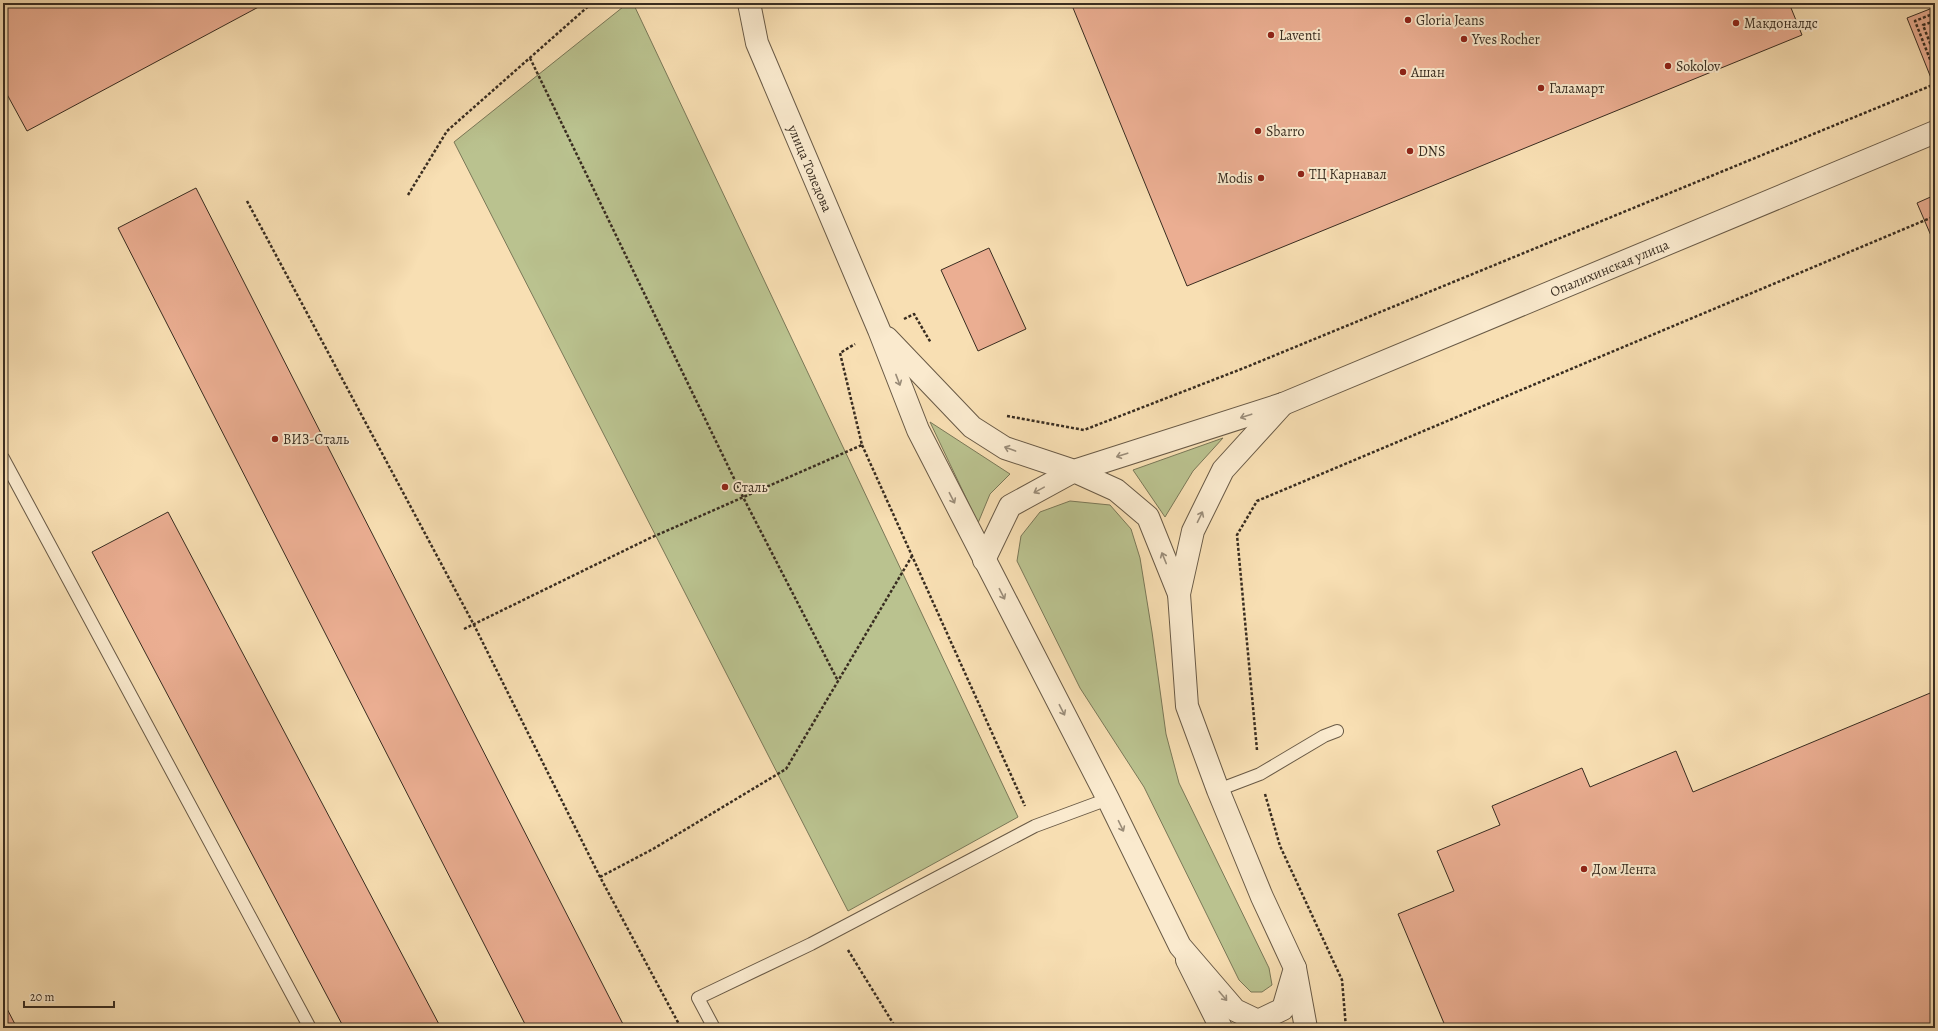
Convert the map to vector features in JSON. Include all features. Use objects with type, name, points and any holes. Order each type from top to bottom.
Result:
[{"type":"street","name":"улица Толедова","points":[[749,3],[757,43],[879,330],[918,430],[1108,798],[1180,946]]},
{"type":"street","name":"Опалихинская улица","points":[[984,560],[1010,506],[1074,471],[1283,404],[1935,132]]},
{"type":"street","points":[[879,330],[972,427],[1005,448],[1074,471],[1116,490],[1148,517],[1179,594]]},
{"type":"street","points":[[1283,404],[1223,470],[1193,531],[1179,594],[1187,706],[1218,790],[1262,897],[1295,968],[1306,1028]]},
{"type":"street","points":[[1180,946],[1235,1010],[1258,1021],[1283,1009],[1295,968]]},
{"type":"street","points":[[1180,946],[1221,1028]]},
{"type":"lane","points":[[3,458],[310,1028]]},
{"type":"lane","points":[[1218,790],[1260,774],[1324,736],[1337,731]]},
{"type":"lane","points":[[714,1028],[698,998],[836,930],[1035,826],[1108,798]]},
{"type":"path","points":[[408,195],[447,131],[592,3]]},
{"type":"path","points":[[1935,13],[1915,21],[1935,72]]},
{"type":"path","points":[[1935,21],[1923,25],[1935,56]]},
{"type":"path","points":[[530,58],[743,497],[838,681]]},
{"type":"path","points":[[1000,415],[1084,430],[1251,365],[1935,84]]},
{"type":"path","points":[[247,201],[474,625],[600,877],[681,1028]]},
{"type":"path","points":[[1346,1028],[1342,980],[1280,846],[1260,774],[1237,535],[1257,501],[1935,216]]},
{"type":"path","points":[[933,345],[914,314],[879,330],[840,353],[862,445],[1035,826]]},
{"type":"path","points":[[464,630],[641,542],[862,445]]},
{"type":"path","points":[[600,877],[653,849],[786,770],[912,556]]},
{"type":"path","points":[[836,930],[896,1028]]},
{"type":"green space","points":[[628,3],[633,3],[1018,817],[848,911],[454,142]]},
{"type":"green space","points":[[930,422],[1010,474],[990,494],[978,523]]},
{"type":"green space","points":[[1223,438],[1193,471],[1165,517],[1133,470]]},
{"type":"green space","points":[[1070,501],[1110,505],[1131,529],[1140,558],[1166,734],[1179,783],[1269,968],[1272,985],[1262,992],[1251,992],[1239,980],[1144,787],[1080,688],[1017,561],[1021,536],[1040,512]]},
{"type":"building","points":[[3,3],[266,3],[27,131],[3,87]]},
{"type":"building","name":"ТЦ Карнавал","points":[[1071,3],[1789,3],[1802,35],[1187,286]]},
{"type":"building","points":[[1935,7],[1935,88],[1907,18]]},
{"type":"building","name":"ВИЗ-Сталь","points":[[196,188],[625,1028],[527,1028],[118,228]]},
{"type":"building","points":[[1935,195],[1935,245],[1917,203]]},
{"type":"building","points":[[989,248],[1026,329],[978,351],[941,270]]},
{"type":"building","points":[[168,512],[441,1028],[344,1028],[92,552]]},
{"type":"building","points":[[1935,691],[1935,1028],[1446,1028],[1398,914],[1454,891],[1437,851],[1500,825],[1492,806],[1582,768],[1590,787],[1676,751],[1693,792]]},
{"type":"building","points":[[3,1001],[17,1028],[3,1028]]},
{"type":"place","name":"Gloria Jeans","points":[[1408,20]]},
{"type":"place","name":"Макдоналдс","points":[[1736,23]]},
{"type":"place","name":"Laventi","points":[[1271,35]]},
{"type":"place","name":"Yves Rocher","points":[[1464,39]]},
{"type":"place","name":"Sokolov","points":[[1668,66]]},
{"type":"place","name":"Ашан","points":[[1403,72]]},
{"type":"place","name":"Галамарт","points":[[1541,88]]},
{"type":"place","name":"Sbarro","points":[[1258,131]]},
{"type":"place","name":"DNS","points":[[1410,151]]},
{"type":"place","name":"ТЦ Карнавал","points":[[1301,174]]},
{"type":"place","name":"Modis","points":[[1261,178]]},
{"type":"place","name":"ВИЗ-Сталь","points":[[275,439]]},
{"type":"place","name":"Сталь","points":[[725,487]]},
{"type":"place","name":"Дом Лента","points":[[1584,869]]}]
